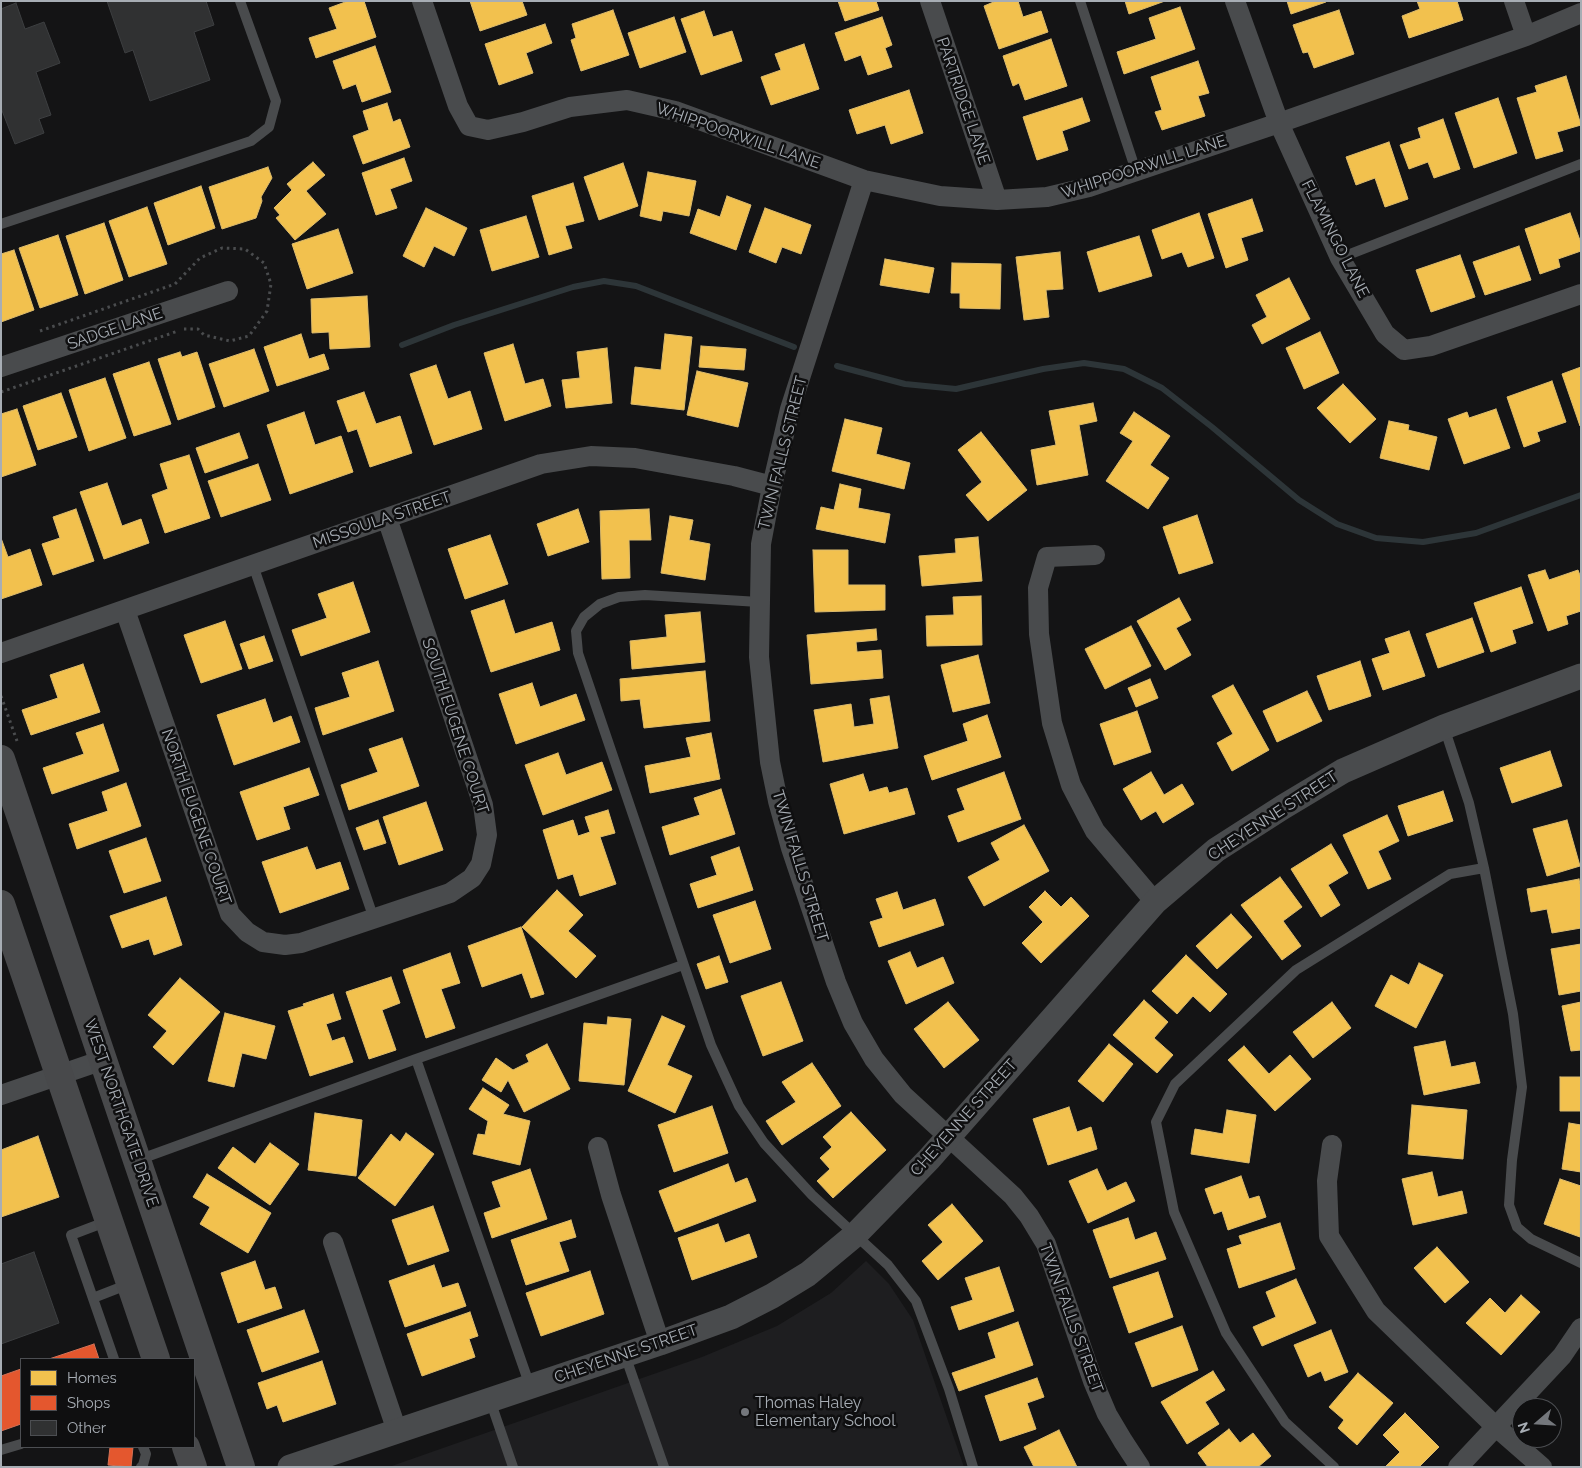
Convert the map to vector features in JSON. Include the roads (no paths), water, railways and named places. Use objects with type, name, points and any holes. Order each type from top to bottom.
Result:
[{"type":"main road","name":"WEST NORTHGATE DRIVE","points":[[3,769],[241,1467]]},
{"type":"main road","points":[[1,904],[156,1358]]},
{"type":"main road","points":[[186,1448],[193,1467]]},
{"type":"street","name":"WHIPPOORWILL LANE","points":[[422,1],[458,106],[469,126],[488,130],[523,122],[570,107],[627,100],[675,111],[864,180],[940,196],[997,200],[1047,197],[1136,171],[1526,36],[1581,12]]},
{"type":"street","name":"PARTRIDGE LANE","points":[[930,1],[997,200]]},
{"type":"street","name":"FLAMINGO LANE","points":[[1235,1],[1279,123],[1340,258],[1385,334],[1404,350],[1431,346],[1581,294]]},
{"type":"street","points":[[1514,1],[1526,36]]},
{"type":"street","name":"TWIN FALLS STREET","points":[[864,180],[790,409],[772,486],[762,544],[759,657],[770,762],[791,848],[836,982],[853,1023],[874,1059],[903,1095],[1013,1196],[1030,1216],[1046,1244],[1097,1389],[1122,1441],[1140,1467]]},
{"type":"street","name":"SADGE LANE","points":[[1,367],[228,291]]},
{"type":"street","name":"MISSOULA STREET","points":[[1,653],[541,464],[591,456],[635,458],[734,476],[772,486]]},
{"type":"street","name":"SOUTH EUGENE COURT","points":[[368,921],[450,893],[472,878],[481,864],[487,835],[483,804],[387,518]]},
{"type":"street","points":[[1095,555],[1047,557],[1038,588],[1039,634],[1052,724],[1071,785],[1095,830],[1155,902]]},
{"type":"street","name":"NORTH EUGENE COURT","points":[[124,610],[230,914],[247,932],[263,942],[285,945],[301,942],[368,921]]},
{"type":"street","name":"CHEYENNE STREET","points":[[290,1467],[660,1343],[731,1317],[772,1296],[808,1274],[855,1235],[929,1159],[1155,902],[1216,850],[1343,771],[1444,727],[1579,681]]},
{"type":"street","points":[[1,1095],[103,1060]]},
{"type":"street","points":[[1332,1146],[1327,1181],[1329,1236],[1376,1311],[1495,1426],[1542,1467]]},
{"type":"street","points":[[598,1147],[611,1195],[660,1343]]},
{"type":"street","points":[[333,1242],[396,1431]]},
{"type":"street","points":[[1458,1467],[1562,1356],[1581,1328]]},
{"type":"lane","points":[[1,224],[251,141],[269,127],[276,102],[240,1]]},
{"type":"lane","points":[[1080,1],[1136,171]]},
{"type":"lane","points":[[1340,258],[1581,164]]},
{"type":"lane","points":[[253,565],[368,921]]},
{"type":"lane","points":[[759,602],[645,595],[619,597],[600,604],[584,617],[576,630],[578,653],[711,1044],[739,1106],[764,1143],[812,1195],[888,1265],[916,1301],[949,1389],[973,1467]]},
{"type":"lane","points":[[1444,727],[1469,803],[1513,1014],[1522,1087],[1512,1160],[1509,1205],[1517,1228],[1531,1239],[1581,1263]]},
{"type":"lane","points":[[1334,1467],[1284,1422],[1226,1333],[1174,1212],[1156,1122],[1175,1084],[1296,970],[1450,874],[1484,868]]},
{"type":"lane","points":[[137,1160],[416,1058],[683,965]]},
{"type":"lane","points":[[416,1058],[531,1386]]},
{"type":"lane","points":[[109,1221],[71,1235],[114,1358]]},
{"type":"lane","points":[[93,1298],[130,1284]]},
{"type":"lane","points":[[625,1355],[664,1467]]},
{"type":"lane","points":[[490,1400],[513,1467]]},
{"type":"lane","points":[[1,1450],[20,1444]]},
{"type":"lane","points":[[141,1467],[146,1454],[143,1448]]},
{"type":"waterway","points":[[402,345],[454,325],[573,287],[604,281],[636,286],[794,347]]},
{"type":"waterway","points":[[837,366],[905,384],[956,389],[1043,369],[1084,363],[1124,369],[1162,388],[1299,500],[1337,524],[1376,538],[1423,542],[1476,533],[1581,495]]},
{"type":"place","name":"Thomas Haley Elementary School","points":[[745,1412]]}]
